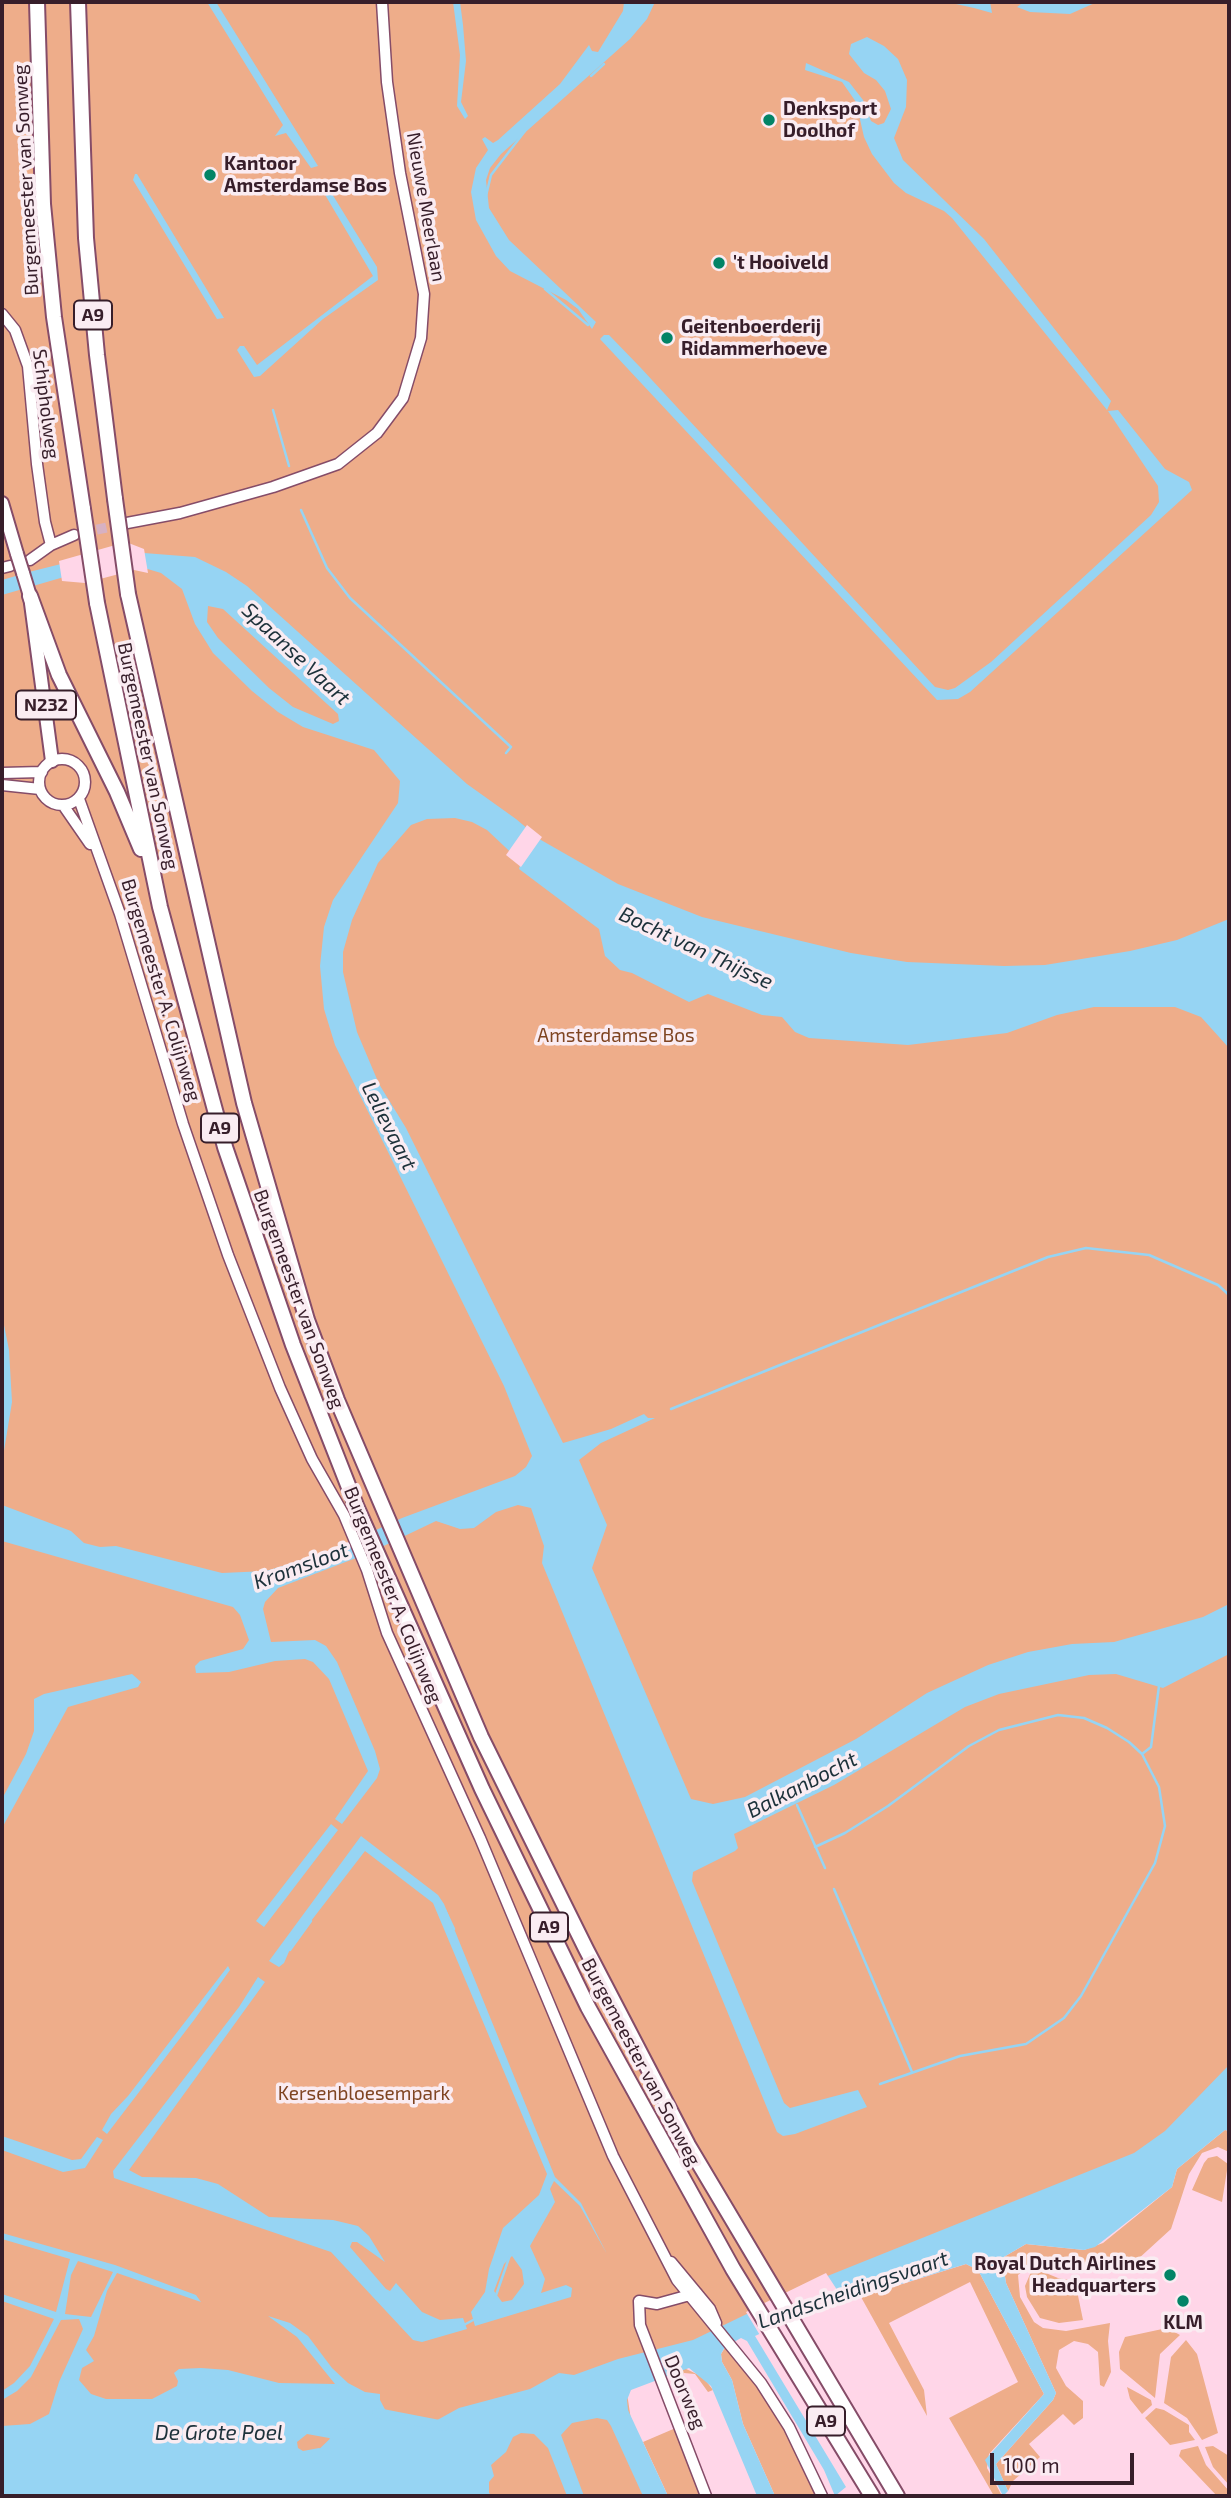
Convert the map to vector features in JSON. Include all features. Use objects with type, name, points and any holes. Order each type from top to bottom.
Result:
[{"type":"highway","name":"Burgemeester van Sonweg","points":[[78,2],[89,274],[128,594],[225,1024],[262,1169],[307,1320],[377,1501],[481,1737],[586,1950],[688,2145],[897,2496]]},
{"type":"highway","name":"Burgemeester van Sonweg","points":[[37,6],[43,204],[54,317],[97,603],[160,907],[225,1147],[351,1512],[385,1574],[482,1789],[588,2007],[733,2269],[872,2496]]},
{"type":"highway","name":"A9","points":[[30,596],[59,676],[117,792],[160,907]]},
{"type":"main road","name":"N232","points":[[2,503],[30,596],[52,761]]},
{"type":"street","name":"Nieuwe Meerlaan","points":[[127,523],[180,513],[273,487],[338,464],[377,433],[403,398],[421,338],[424,294],[387,82],[382,2]]},
{"type":"street","name":"Schipholweg","points":[[2,314],[15,330],[28,366],[37,464],[51,545]]},
{"type":"street","points":[[30,560],[51,545],[74,535]]},
{"type":"street","points":[[2,785],[40,789],[53,803],[63,805],[79,799],[86,784],[81,769],[68,760],[52,761],[41,772],[40,789]]},
{"type":"street","points":[[2,773],[41,772]]},
{"type":"street","name":"Burgemeester A. Colijnweg","points":[[79,799],[95,850],[107,876],[183,1124],[228,1255],[299,1433],[351,1512],[387,1633],[480,1838],[613,2156],[668,2259],[789,2427],[822,2496]]},
{"type":"street","name":"Burgemeester A. Colijnweg","points":[[63,805],[95,850]]},
{"type":"street","name":"Doorweg","points":[[692,2295],[657,2304],[639,2301],[640,2325],[706,2496]]},
{"type":"green space","name":"Amsterdamse Bos","points":[[2,2],[1229,2],[1229,2071],[1160,2147],[673,2353],[627,2393],[631,2420],[663,2496],[2,2496]]},
{"type":"green space","points":[[1225,2130],[1229,2131],[1229,2152],[1218,2147],[1202,2153],[1189,2174],[1171,2229],[1137,2260],[1070,2271],[1034,2262],[1018,2275],[1020,2297],[1034,2322],[1043,2328],[1066,2331],[1110,2323],[1108,2341],[1111,2372],[1104,2387],[1100,2385],[1098,2352],[1088,2344],[1074,2341],[1059,2350],[1056,2368],[1066,2386],[1083,2401],[1083,2418],[1074,2425],[1063,2414],[1029,2444],[1040,2457],[1013,2481],[1008,2491],[996,2464],[1053,2400],[1056,2393],[1006,2283],[1002,2258],[1026,2244],[1084,2250],[1103,2243],[1172,2187],[1177,2169]]},
{"type":"green space","points":[[1217,2156],[1228,2164],[1222,2202],[1192,2190],[1204,2163],[1208,2158]]},
{"type":"green space","points":[[966,2264],[978,2270],[1044,2394],[989,2454],[987,2468],[1002,2496],[994,2496],[949,2418],[1018,2382],[970,2282],[889,2323],[924,2390],[927,2416],[861,2297]]},
{"type":"green space","points":[[1036,2269],[1058,2278],[1075,2281],[1083,2320],[1059,2323],[1040,2318],[1027,2297],[1025,2286],[1031,2272]]},
{"type":"green space","points":[[1167,2328],[1180,2335],[1160,2354],[1155,2398],[1120,2369],[1119,2352],[1125,2337]]},
{"type":"green space","points":[[1186,2340],[1197,2354],[1218,2433],[1202,2440],[1187,2418],[1164,2403],[1171,2357]]},
{"type":"green space","points":[[726,2346],[762,2393],[792,2444],[817,2496],[775,2496],[743,2424],[732,2380],[722,2362],[721,2354]]},
{"type":"green space","points":[[684,2368],[703,2377],[713,2390],[708,2392],[695,2374],[684,2373],[681,2380],[672,2384],[671,2379],[677,2377],[675,2372]]},
{"type":"green space","points":[[1127,2387],[1151,2400],[1152,2405],[1142,2414],[1130,2399]]},
{"type":"green space","points":[[1156,2408],[1189,2425],[1189,2432],[1195,2440],[1170,2445],[1145,2418]]},
{"type":"green space","points":[[678,2427],[703,2496],[668,2496],[643,2442]]},
{"type":"green space","points":[[1198,2446],[1206,2465],[1229,2491],[1229,2496],[1217,2496],[1179,2456],[1181,2450]]},
{"type":"green space","points":[[1213,2446],[1229,2456],[1229,2485],[1213,2467],[1205,2447]]},
{"type":"water","points":[[207,2],[216,2],[318,166],[311,168],[286,133],[275,136],[283,125]]},
{"type":"water","points":[[453,2],[460,2],[463,25],[466,61],[461,102],[468,116],[465,119],[457,106],[460,55]]},
{"type":"water","points":[[624,2],[655,2],[647,19],[630,39],[501,154],[490,168],[486,180],[489,208],[509,240],[596,322],[592,329],[578,309],[510,271],[496,256],[476,220],[471,192],[476,168],[488,150],[482,139],[485,137],[493,143],[498,140],[560,84],[589,45],[592,51],[598,52],[623,11]]},
{"type":"water","points":[[947,2],[990,2],[992,13],[974,8]]},
{"type":"water","points":[[1097,2],[1070,14],[1030,12],[1017,7],[1021,4]]},
{"type":"water","points":[[867,37],[884,46],[898,59],[907,80],[906,107],[894,138],[903,160],[984,239],[1111,401],[1107,410],[952,218],[944,211],[906,193],[894,183],[872,154],[864,137],[856,102],[842,82],[805,70],[806,63],[849,82],[863,100],[871,121],[878,125],[884,123],[891,109],[885,91],[876,80],[864,73],[849,54],[851,44]]},
{"type":"water","points":[[135,174],[224,318],[217,319],[133,180]]},
{"type":"water","points":[[329,189],[377,267],[378,280],[323,319],[260,376],[254,377],[237,350],[240,346],[244,346],[257,365],[373,276],[324,193]]},
{"type":"water","points":[[609,335],[640,367],[935,687],[948,690],[955,688],[991,662],[1151,515],[1159,502],[1158,486],[1108,411],[1118,410],[1165,469],[1189,482],[1192,490],[970,692],[958,699],[937,700],[600,339]]},
{"type":"water","points":[[144,553],[195,557],[226,572],[247,586],[467,784],[541,840],[618,884],[702,917],[851,953],[907,962],[1004,966],[1045,965],[1130,951],[1177,940],[1229,919],[1229,1048],[1201,1017],[1175,1007],[1094,1007],[1057,1015],[1007,1033],[908,1045],[809,1038],[795,1032],[782,1017],[762,1015],[708,994],[689,1002],[632,973],[620,970],[605,956],[599,929],[519,869],[521,862],[487,830],[472,822],[455,818],[427,819],[411,825],[378,863],[352,920],[343,952],[343,972],[357,1032],[379,1084],[406,1128],[563,1443],[611,1429],[644,1414],[648,1418],[655,1418],[601,1443],[579,1460],[607,1525],[592,1568],[691,1799],[713,1804],[745,1797],[856,1739],[927,1693],[988,1665],[1028,1652],[1072,1644],[1114,1642],[1203,1617],[1229,1604],[1229,1654],[1163,1688],[1116,1674],[1089,1675],[999,1694],[965,1707],[834,1785],[734,1834],[738,1848],[735,1851],[693,1872],[692,1881],[784,2103],[790,2108],[858,2090],[867,2107],[795,2134],[783,2136],[777,2132],[542,1563],[544,1546],[531,1508],[518,1505],[496,1512],[474,1528],[460,1529],[436,1521],[369,1553],[278,1588],[265,1602],[263,1609],[271,1642],[315,1640],[326,1646],[337,1662],[375,1751],[380,1769],[377,1778],[342,1824],[335,1819],[368,1771],[329,1679],[313,1662],[305,1659],[275,1661],[229,1672],[196,1673],[195,1666],[200,1661],[243,1649],[249,1640],[240,1615],[233,1607],[2,1541],[2,1505],[71,1531],[84,1543],[100,1547],[116,1546],[222,1573],[266,1571],[326,1553],[402,1518],[515,1476],[526,1467],[532,1456],[504,1386],[335,1045],[324,1009],[320,966],[324,927],[333,900],[398,803],[400,781],[374,750],[303,727],[278,712],[252,691],[213,653],[195,624],[182,589],[161,573],[141,567],[64,577],[2,595],[2,580],[81,559]],"holes":[[[208,606],[223,609],[338,714],[339,721],[333,724],[293,707],[269,688],[218,638],[207,622]]]},
{"type":"water","points":[[2,1315],[9,1350],[12,1402],[2,1463]]},
{"type":"water","points":[[132,1674],[141,1682],[138,1687],[68,1707],[2,1828],[2,1799],[26,1754],[34,1731],[34,1699],[44,1694]]},
{"type":"water","points":[[331,1824],[338,1830],[264,1927],[256,1921]]},
{"type":"water","points":[[361,1836],[438,1895],[555,2177],[581,2203],[607,2254],[580,2206],[554,2181],[550,2189],[555,2202],[530,2246],[545,2279],[541,2293],[566,2285],[572,2288],[571,2297],[475,2326],[471,2312],[485,2292],[489,2269],[503,2228],[539,2195],[547,2174],[433,1903],[365,1851],[291,1947],[284,1963],[279,1967],[269,1961]],"holes":[[[512,2256],[522,2270],[524,2284],[512,2300],[502,2302],[494,2291],[504,2264]]]},
{"type":"water","points":[[228,1966],[230,1970],[194,2020],[107,2134],[102,2130],[111,2114],[128,2096]]},
{"type":"water","points":[[258,1977],[265,1982],[129,2170],[142,2177],[196,2178],[218,2184],[269,2217],[333,2220],[358,2226],[369,2236],[385,2262],[357,2242],[352,2242],[350,2247],[386,2289],[390,2291],[396,2283],[422,2312],[440,2320],[463,2318],[467,2329],[422,2342],[413,2340],[331,2252],[114,2178],[113,2171],[239,2007]]},
{"type":"water","name":"De Grote Poel","points":[[1229,2065],[1229,2131],[1225,2130],[1177,2169],[1172,2187],[1095,2247],[1084,2250],[1026,2244],[1002,2258],[1006,2283],[1056,2393],[1053,2400],[996,2464],[1008,2491],[1003,2496],[985,2460],[1044,2394],[978,2270],[966,2264],[800,2315],[755,2336],[846,2487],[835,2496],[824,2470],[747,2341],[741,2338],[725,2347],[721,2354],[722,2362],[732,2380],[743,2424],[775,2496],[757,2496],[711,2386],[689,2368],[631,2390],[627,2400],[628,2410],[668,2496],[643,2496],[611,2426],[607,2420],[597,2418],[572,2423],[561,2435],[584,2496],[567,2496],[548,2448],[534,2434],[521,2433],[513,2437],[506,2452],[491,2465],[494,2476],[489,2482],[489,2493],[493,2496],[2,2496],[2,2426],[30,2424],[49,2414],[59,2382],[83,2329],[79,2319],[61,2320],[31,2377],[17,2391],[2,2400],[2,2391],[30,2366],[54,2319],[2,2301],[2,2294],[56,2312],[70,2259],[2,2239],[2,2233],[115,2265],[196,2295],[201,2302],[117,2273],[107,2291],[94,2336],[86,2350],[94,2361],[82,2368],[79,2380],[91,2394],[106,2399],[152,2399],[177,2386],[174,2373],[179,2369],[201,2368],[228,2370],[279,2383],[335,2384],[297,2337],[268,2316],[290,2323],[308,2336],[332,2368],[348,2383],[365,2392],[380,2394],[380,2400],[389,2417],[417,2424],[430,2424],[459,2408],[530,2389],[559,2373],[574,2375],[618,2359],[693,2340],[815,2281],[1134,2153],[1165,2131]],"holes":[[[78,2261],[113,2272],[91,2317],[65,2314],[71,2275]],[[307,2434],[329,2438],[334,2442],[333,2447],[328,2451],[319,2448],[303,2451],[298,2448],[297,2442]]]},
{"type":"water","points":[[2,2136],[72,2160],[81,2159],[97,2137],[103,2140],[85,2168],[63,2172],[2,2150]]},
{"type":"pier","points":[[126,542],[144,549],[148,573],[134,570],[85,583],[62,581],[59,561]]},
{"type":"pier","points":[[527,825],[542,837],[521,867],[506,855]]},
{"type":"pier","points":[[826,2273],[847,2305],[801,2319],[761,2337],[746,2312]]},
{"type":"waterway","points":[[591,76],[604,64]]},
{"type":"waterway","points":[[485,200],[491,175],[525,131]]},
{"type":"waterway","points":[[545,289],[588,325]]},
{"type":"waterway","points":[[273,410],[289,466]]},
{"type":"waterway","points":[[301,510],[327,568],[350,598],[511,747],[506,753]]},
{"type":"waterway","points":[[671,1409],[1048,1257],[1086,1248],[1149,1255],[1218,1285],[1229,1295]]},
{"type":"waterway","points":[[1142,1754],[1151,1747],[1159,1686]]},
{"type":"waterway","points":[[815,1847],[845,1833],[888,1806],[969,1746],[999,1730],[1058,1715],[1084,1718],[1129,1742],[1142,1754],[1159,1787],[1165,1826],[1155,1863],[1081,1996],[1064,2018],[1026,2044],[960,2056],[880,2084]]},
{"type":"waterway","name":"Balkanbocht","points":[[797,1805],[825,1868]]},
{"type":"waterway","points":[[834,1889],[912,2072]]},
{"type":"waterway","points":[[445,1910],[454,1929]]},
{"type":"waterway","points":[[290,1950],[311,1921]]},
{"type":"waterway","points":[[495,2298],[509,2258]]},
{"type":"waterway","points":[[462,2326],[475,2319]]},
{"type":"waterway","name":"Landscheidingsvaart","points":[[377,2413],[444,2426]]},
{"type":"waterway","points":[[316,2459],[343,2433]]},
{"type":"tunnel","points":[[82,533],[122,524]]},
{"type":"place","name":"Denksport Doolhof","points":[[769,120]]},
{"type":"place","name":"Kantoor Amsterdamse Bos","points":[[210,175]]},
{"type":"place","name":"'t Hooiveld","points":[[719,263]]},
{"type":"place","name":"Geitenboerderij Ridammerhoeve","points":[[667,338]]},
{"type":"place","name":"Royal Dutch Airlines Headquarters","points":[[1170,2275]]},
{"type":"place","name":"KLM","points":[[1183,2301]]},
{"type":"water label","name":"Spaanse Vaart","points":[[296,654]]},
{"type":"water label","name":"Bocht van Thijsse","points":[[696,948]]},
{"type":"water label","name":"Lelievaart","points":[[389,1126]]},
{"type":"water label","name":"Kromsloot","points":[[301,1566]]},
{"type":"park label","name":"Kersenbloesempark","points":[[364,2094]]}]
